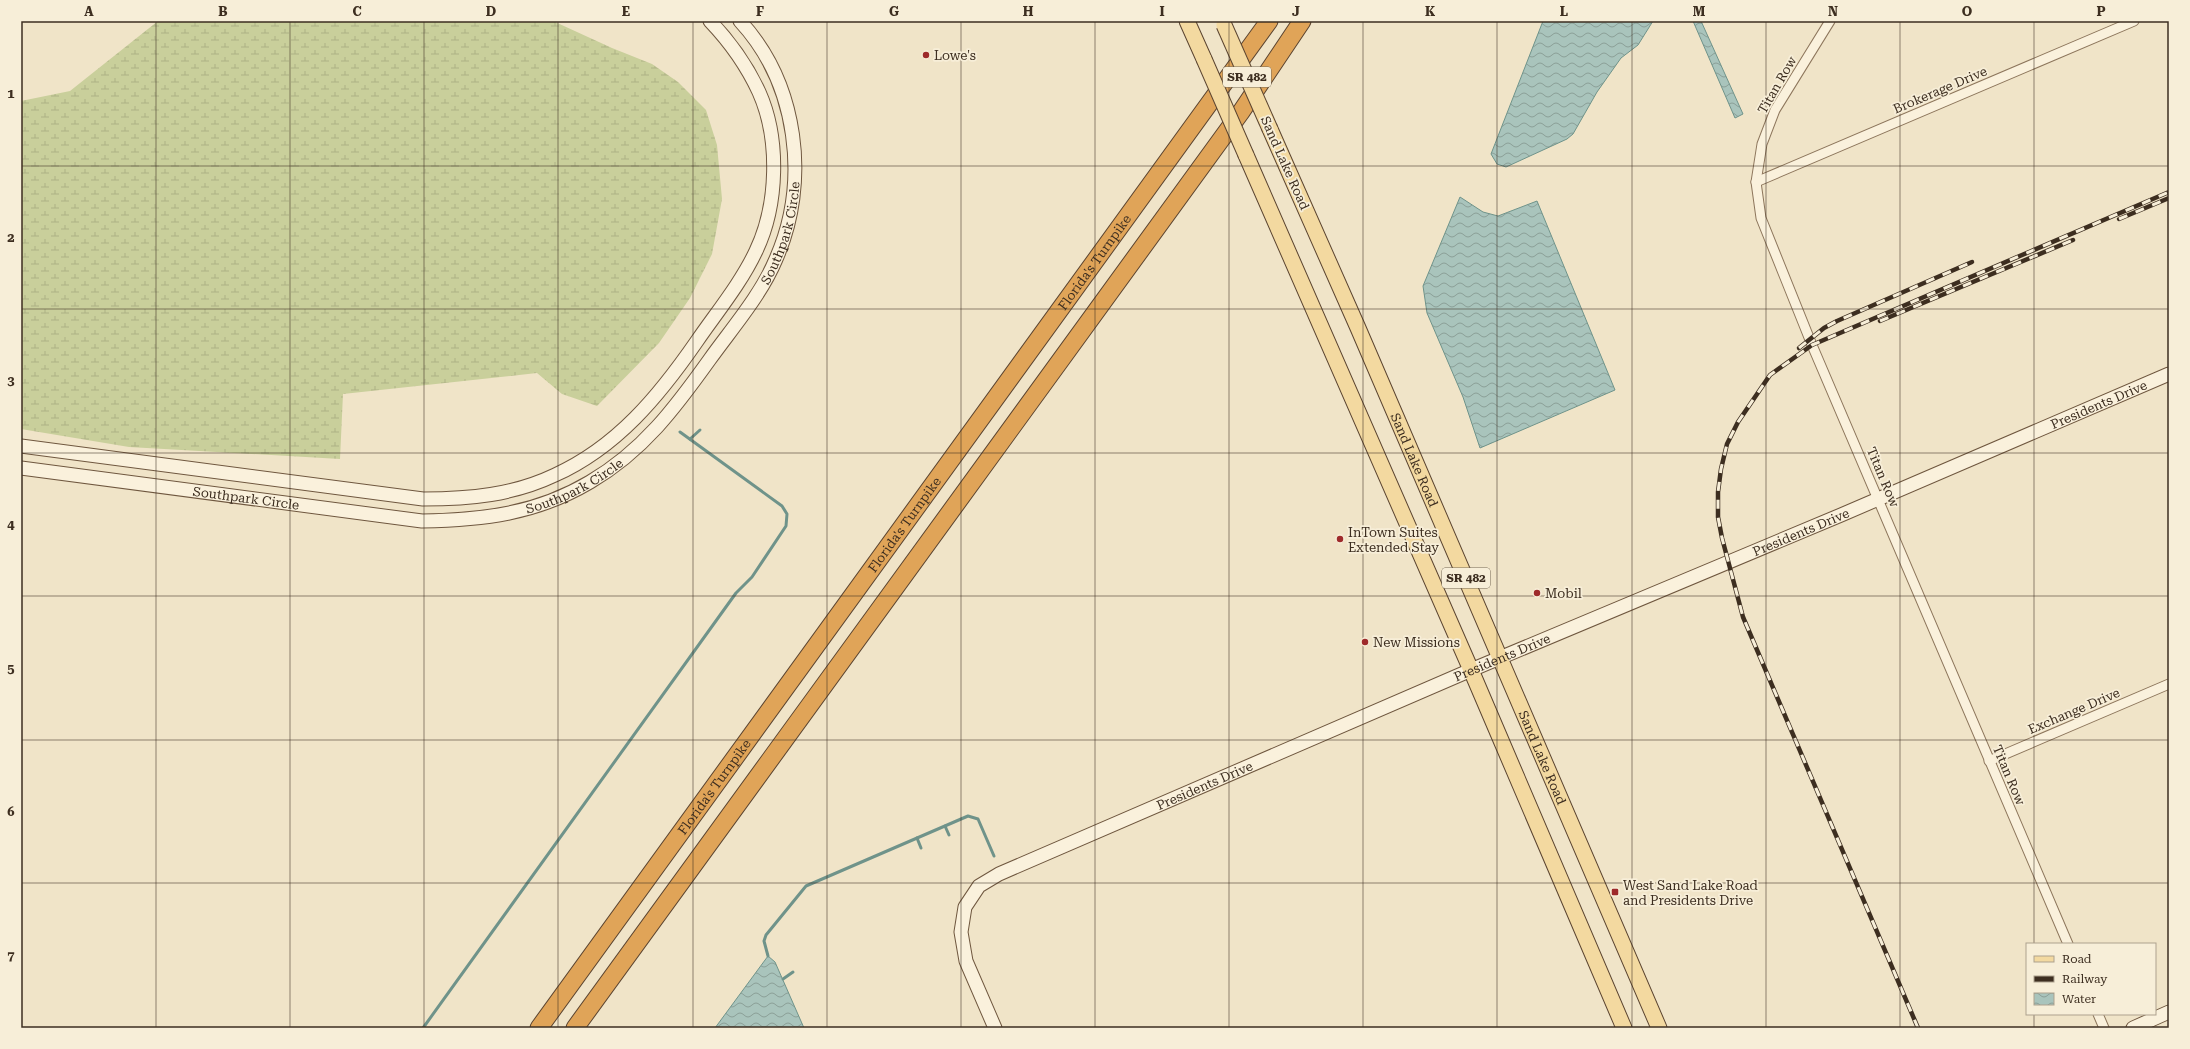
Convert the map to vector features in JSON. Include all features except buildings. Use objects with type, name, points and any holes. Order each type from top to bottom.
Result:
[{"type":"highway","name":"Florida's Turnpike","points":[[539,1028],[1270,21]]},
{"type":"highway","points":[[575,1028],[1241,112],[1302,21]]},
{"type":"main road","name":"SR 482","points":[[1187,21],[1471,670],[1624,1028]]},
{"type":"main road","name":"Sand Lake Road","points":[[1223,23],[1501,658],[1659,1028]]},
{"type":"street","name":"Southpark Circle","points":[[21,446],[423,499],[464,499],[495,495],[555,476],[579,463],[634,422],[678,368],[740,280],[756,251],[767,220],[772,190],[773,160],[770,128],[760,93],[743,63],[725,37],[710,21]]},
{"type":"street","name":"Southpark Circle","points":[[21,468],[422,521],[466,520],[500,516],[564,496],[590,482],[620,462],[649,437],[673,409],[758,292],[776,260],[788,225],[794,192],[795,159],[791,124],[780,85],[762,51],[740,21]]},
{"type":"street","name":"Titan Row","points":[[1830,21],[1776,110],[1762,144],[1756,182],[1761,219],[1775,256],[2068,943]]},
{"type":"street","name":"Brokerage Drive","points":[[1756,182],[2134,21]]},
{"type":"street","name":"Presidents Drive","points":[[995,1028],[966,961],[961,932],[965,907],[979,886],[999,874],[1471,670],[1878,499],[2169,374]]},
{"type":"street","name":"Exchange Drive","points":[[1989,761],[2169,684]]},
{"type":"street","points":[[2133,1028],[2169,1012]]},
{"type":"street","points":[[2098,1015],[2104,1028]]},
{"type":"green space","points":[[158,21],[553,21],[612,48],[652,64],[678,82],[706,110],[717,145],[722,199],[712,254],[690,298],[659,343],[597,406],[562,394],[537,373],[343,394],[340,459],[129,447],[21,429],[21,101],[70,91]]},
{"type":"water","points":[[1543,21],[1653,21],[1638,45],[1621,58],[1597,92],[1573,134],[1567,139],[1506,167],[1497,164],[1491,154]]},
{"type":"water","points":[[1693,21],[1701,21],[1743,114],[1735,118]]},
{"type":"water","points":[[1460,197],[1483,212],[1498,216],[1537,201],[1615,390],[1480,448],[1463,397],[1427,313],[1423,286]]},
{"type":"water","points":[[768,956],[775,962],[804,1028],[715,1028]]},
{"type":"waterway","points":[[690,439],[700,430]]},
{"type":"waterway","points":[[423,1028],[736,593],[752,577],[786,526],[787,514],[782,506],[680,432]]},
{"type":"waterway","points":[[768,956],[764,941],[766,935],[806,886],[968,816],[978,819],[994,856]]},
{"type":"waterway","points":[[945,826],[949,835]]},
{"type":"waterway","points":[[917,838],[921,848]]},
{"type":"waterway","points":[[783,979],[793,972]]},
{"type":"railway","points":[[1918,1028],[1743,617],[1722,538],[1718,517],[1718,492],[1721,469],[1727,444],[1738,422],[1770,375],[1812,345],[2169,192]]},
{"type":"railway","points":[[2119,219],[2169,198]]},
{"type":"railway","points":[[1880,321],[2073,240]]},
{"type":"railway","points":[[1799,348],[1824,328],[1837,321],[1972,262]]},
{"type":"place","name":"Lowe's","points":[[926,55]]},
{"type":"place","name":"InTown Suites Extended Stay","points":[[1340,539]]},
{"type":"place","name":"Mobil","points":[[1537,593]]},
{"type":"place","name":"New Missions","points":[[1365,642]]},
{"type":"place","name":"West Sand Lake Road and Presidents Drive","points":[[1615,892]]}]
